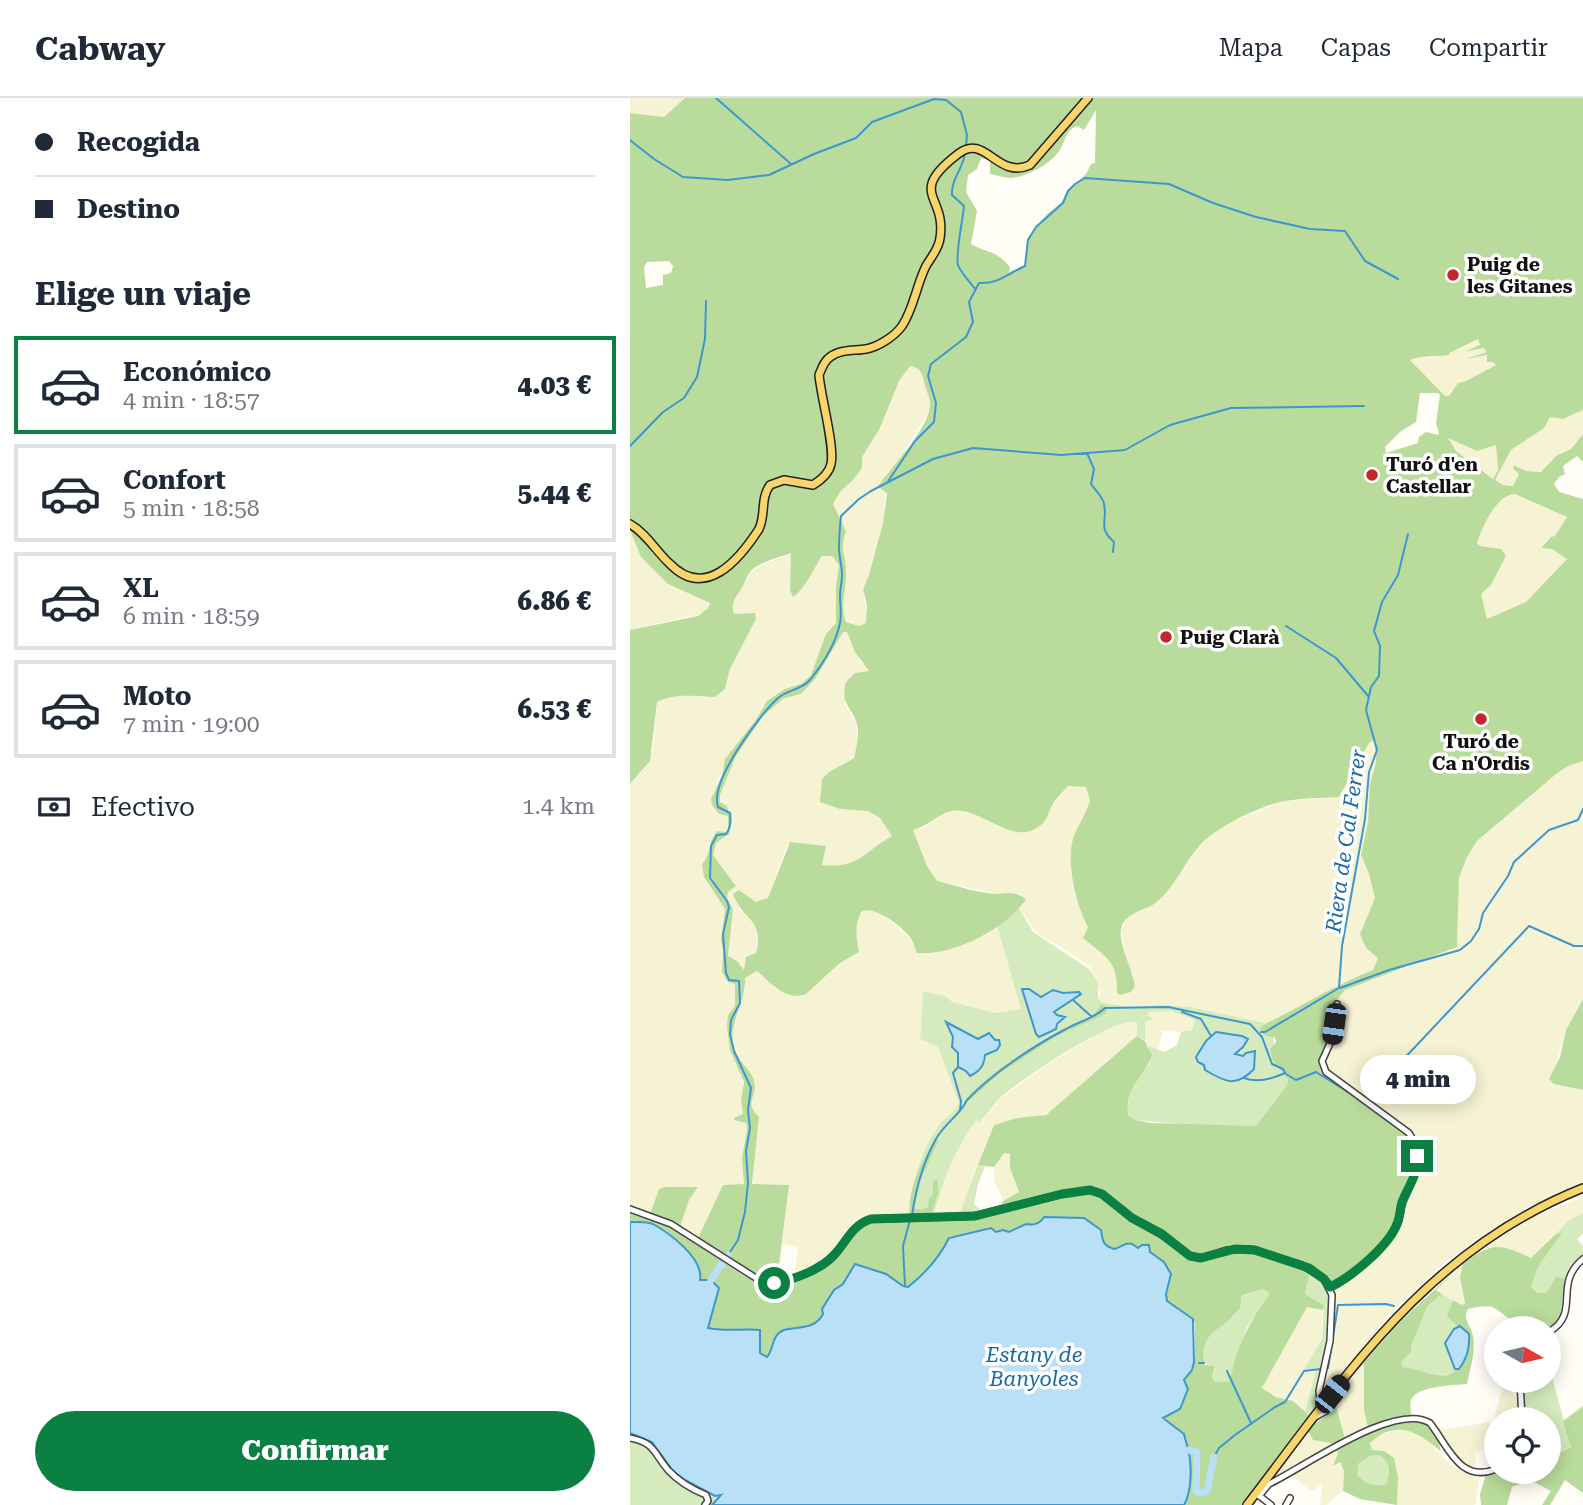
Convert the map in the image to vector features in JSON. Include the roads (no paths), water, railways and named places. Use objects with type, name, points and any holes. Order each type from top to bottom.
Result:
[{"type":"main road","points":[[630,524],[680,572],[701,578],[714,577],[723,572],[762,524],[763,498],[770,485],[784,480],[813,485],[829,470],[831,455],[819,375],[824,363],[831,356],[841,352],[869,349],[901,327],[926,266],[939,244],[941,224],[930,190],[934,178],[960,151],[970,148],[984,151],[1009,168],[1030,165],[1088,98]]},
{"type":"main road","points":[[1247,1505],[1269,1482],[1321,1409],[1326,1397],[1390,1323],[1447,1268],[1504,1227],[1583,1188]]},
{"type":"street","points":[[1330,1287],[1347,1279],[1390,1237],[1399,1222],[1402,1202],[1418,1167],[1416,1147],[1409,1133],[1324,1068],[1322,1061],[1332,1039],[1337,1004]]},
{"type":"street","points":[[630,1209],[671,1224],[759,1280],[769,1283],[782,1282],[830,1259],[855,1227],[871,1219],[975,1216],[1062,1194],[1090,1190],[1102,1194],[1132,1218],[1162,1234],[1190,1256],[1201,1258],[1235,1249],[1255,1250],[1309,1268],[1324,1279],[1330,1287],[1332,1300],[1330,1341],[1320,1386],[1326,1397],[1326,1411],[1315,1417]]},
{"type":"street","points":[[1561,1322],[1565,1316],[1569,1276],[1583,1259]]},
{"type":"street","points":[[1269,1482],[1358,1434],[1389,1422],[1413,1418],[1430,1423],[1461,1466],[1476,1472],[1484,1471]]},
{"type":"street","points":[[630,1438],[653,1447],[679,1481],[706,1495],[708,1501],[705,1505]]},
{"type":"street","points":[[1258,1495],[1271,1505]]},
{"type":"street","points":[[1286,1505],[1290,1498]]},
{"type":"water","points":[[1022,989],[1029,989],[1041,997],[1053,990],[1081,994],[1054,1012],[1065,1017],[1057,1024],[1056,1029],[1039,1037]]},
{"type":"water","points":[[946,1022],[978,1039],[989,1033],[995,1040],[999,1040],[997,1050],[985,1055],[981,1068],[970,1076],[958,1067],[958,1053],[952,1047],[953,1037]]},
{"type":"water","points":[[1216,1032],[1248,1039],[1235,1054],[1243,1056],[1255,1051],[1254,1069],[1242,1079],[1230,1081],[1219,1078],[1205,1070],[1204,1065],[1198,1062],[1196,1057],[1206,1041]]},
{"type":"water","name":"Estany de Banyoles","points":[[1044,1217],[1084,1218],[1101,1230],[1104,1242],[1114,1249],[1128,1244],[1138,1248],[1149,1245],[1150,1252],[1164,1262],[1171,1274],[1167,1301],[1193,1319],[1194,1362],[1192,1370],[1184,1380],[1188,1389],[1180,1409],[1163,1418],[1184,1434],[1188,1447],[1191,1478],[1184,1505],[712,1505],[721,1495],[715,1496],[685,1480],[673,1471],[652,1442],[630,1433],[630,1222],[651,1223],[668,1233],[697,1263],[700,1280],[711,1280],[719,1288],[708,1328],[760,1330],[760,1353],[767,1357],[780,1332],[811,1325],[820,1319],[822,1309],[834,1290],[843,1284],[855,1264],[886,1274],[908,1287],[932,1265],[949,1238],[991,1228],[996,1232],[1009,1232],[1026,1224],[1038,1223]]},
{"type":"water","points":[[1460,1326],[1469,1334],[1469,1344],[1464,1361],[1459,1369],[1455,1369],[1445,1343],[1454,1329]]},
{"type":"waterway","points":[[716,98],[791,164]]},
{"type":"waterway","points":[[630,140],[683,177],[728,180],[769,175],[856,138],[872,122],[934,99],[946,100],[961,112],[967,135],[966,146]]},
{"type":"waterway","points":[[965,152],[953,183],[952,195],[964,206],[957,261],[975,289]]},
{"type":"waterway","points":[[887,483],[915,441],[934,422],[936,403],[928,376],[931,364],[966,337],[973,322],[969,302],[979,283],[998,280],[1025,266],[1028,240],[1036,227],[1063,203],[1068,191],[1085,178],[1169,184],[1213,203],[1256,217],[1310,229],[1345,231],[1365,261],[1398,279]]},
{"type":"waterway","points":[[630,446],[663,412],[684,398],[697,377],[705,339],[706,301]]},
{"type":"waterway","points":[[728,1255],[738,1240],[745,1212],[751,1088],[734,1051],[730,1034],[731,1020],[740,1003],[739,981],[729,980],[726,973],[723,934],[729,907],[710,878],[711,846],[717,835],[726,834],[730,822],[730,813],[718,807],[717,796],[728,766],[760,718],[778,698],[810,680],[824,661],[835,638],[841,616],[841,516],[871,491],[933,459],[973,448],[1061,455],[1125,450],[1170,425],[1231,408],[1364,406]]},
{"type":"waterway","points":[[1087,453],[1094,469],[1091,484],[1103,501],[1104,528],[1114,542],[1113,552]]},
{"type":"waterway","name":"Riera de Cal Ferrer","points":[[1261,1032],[1339,988],[1342,946],[1365,819],[1369,772],[1377,750],[1366,710],[1371,687],[1379,676],[1380,646],[1374,631],[1382,602],[1398,575],[1408,534]]},
{"type":"waterway","points":[[1286,626],[1336,658],[1369,697]]},
{"type":"waterway","points":[[1340,988],[1389,970],[1460,950],[1471,941],[1479,929],[1483,913],[1508,876],[1514,862],[1549,830],[1578,820],[1583,809]]},
{"type":"waterway","points":[[1366,1099],[1529,926],[1574,946],[1583,946]]},
{"type":"waterway","points":[[1073,1000],[1092,1017]]},
{"type":"waterway","points":[[912,1215],[931,1148],[967,1100],[1001,1070],[1027,1052],[1105,1008],[1168,1007],[1250,1024],[1262,1037],[1272,1064],[1283,1069],[1286,1074],[1296,1080],[1316,1072],[1356,1097]]},
{"type":"waterway","points":[[1182,1012],[1201,1019],[1211,1036]]},
{"type":"waterway","points":[[958,1067],[953,1073],[961,1101],[960,1111]]},
{"type":"waterway","points":[[1244,1078],[1264,1080],[1285,1073]]},
{"type":"waterway","points":[[905,1286],[903,1246],[910,1220]]},
{"type":"waterway","points":[[711,1280],[728,1255]]},
{"type":"waterway","points":[[1214,1457],[1219,1448],[1235,1435],[1285,1402],[1304,1371],[1328,1368],[1338,1305],[1394,1306]]},
{"type":"waterway","points":[[1199,1363],[1204,1363]]},
{"type":"waterway","points":[[1227,1371],[1251,1423]]},
{"type":"waterway","points":[[1189,1450],[1197,1452],[1196,1491],[1199,1493],[1207,1491],[1214,1457]]},
{"type":"place","name":"Puig de les Gitanes","points":[[1453,275]]},
{"type":"place","name":"Turó d'en Castellar","points":[[1372,475]]},
{"type":"place","name":"Puig Clarà","points":[[1166,637]]},
{"type":"place","name":"Turó de Ca n'Ordis","points":[[1481,719]]}]
